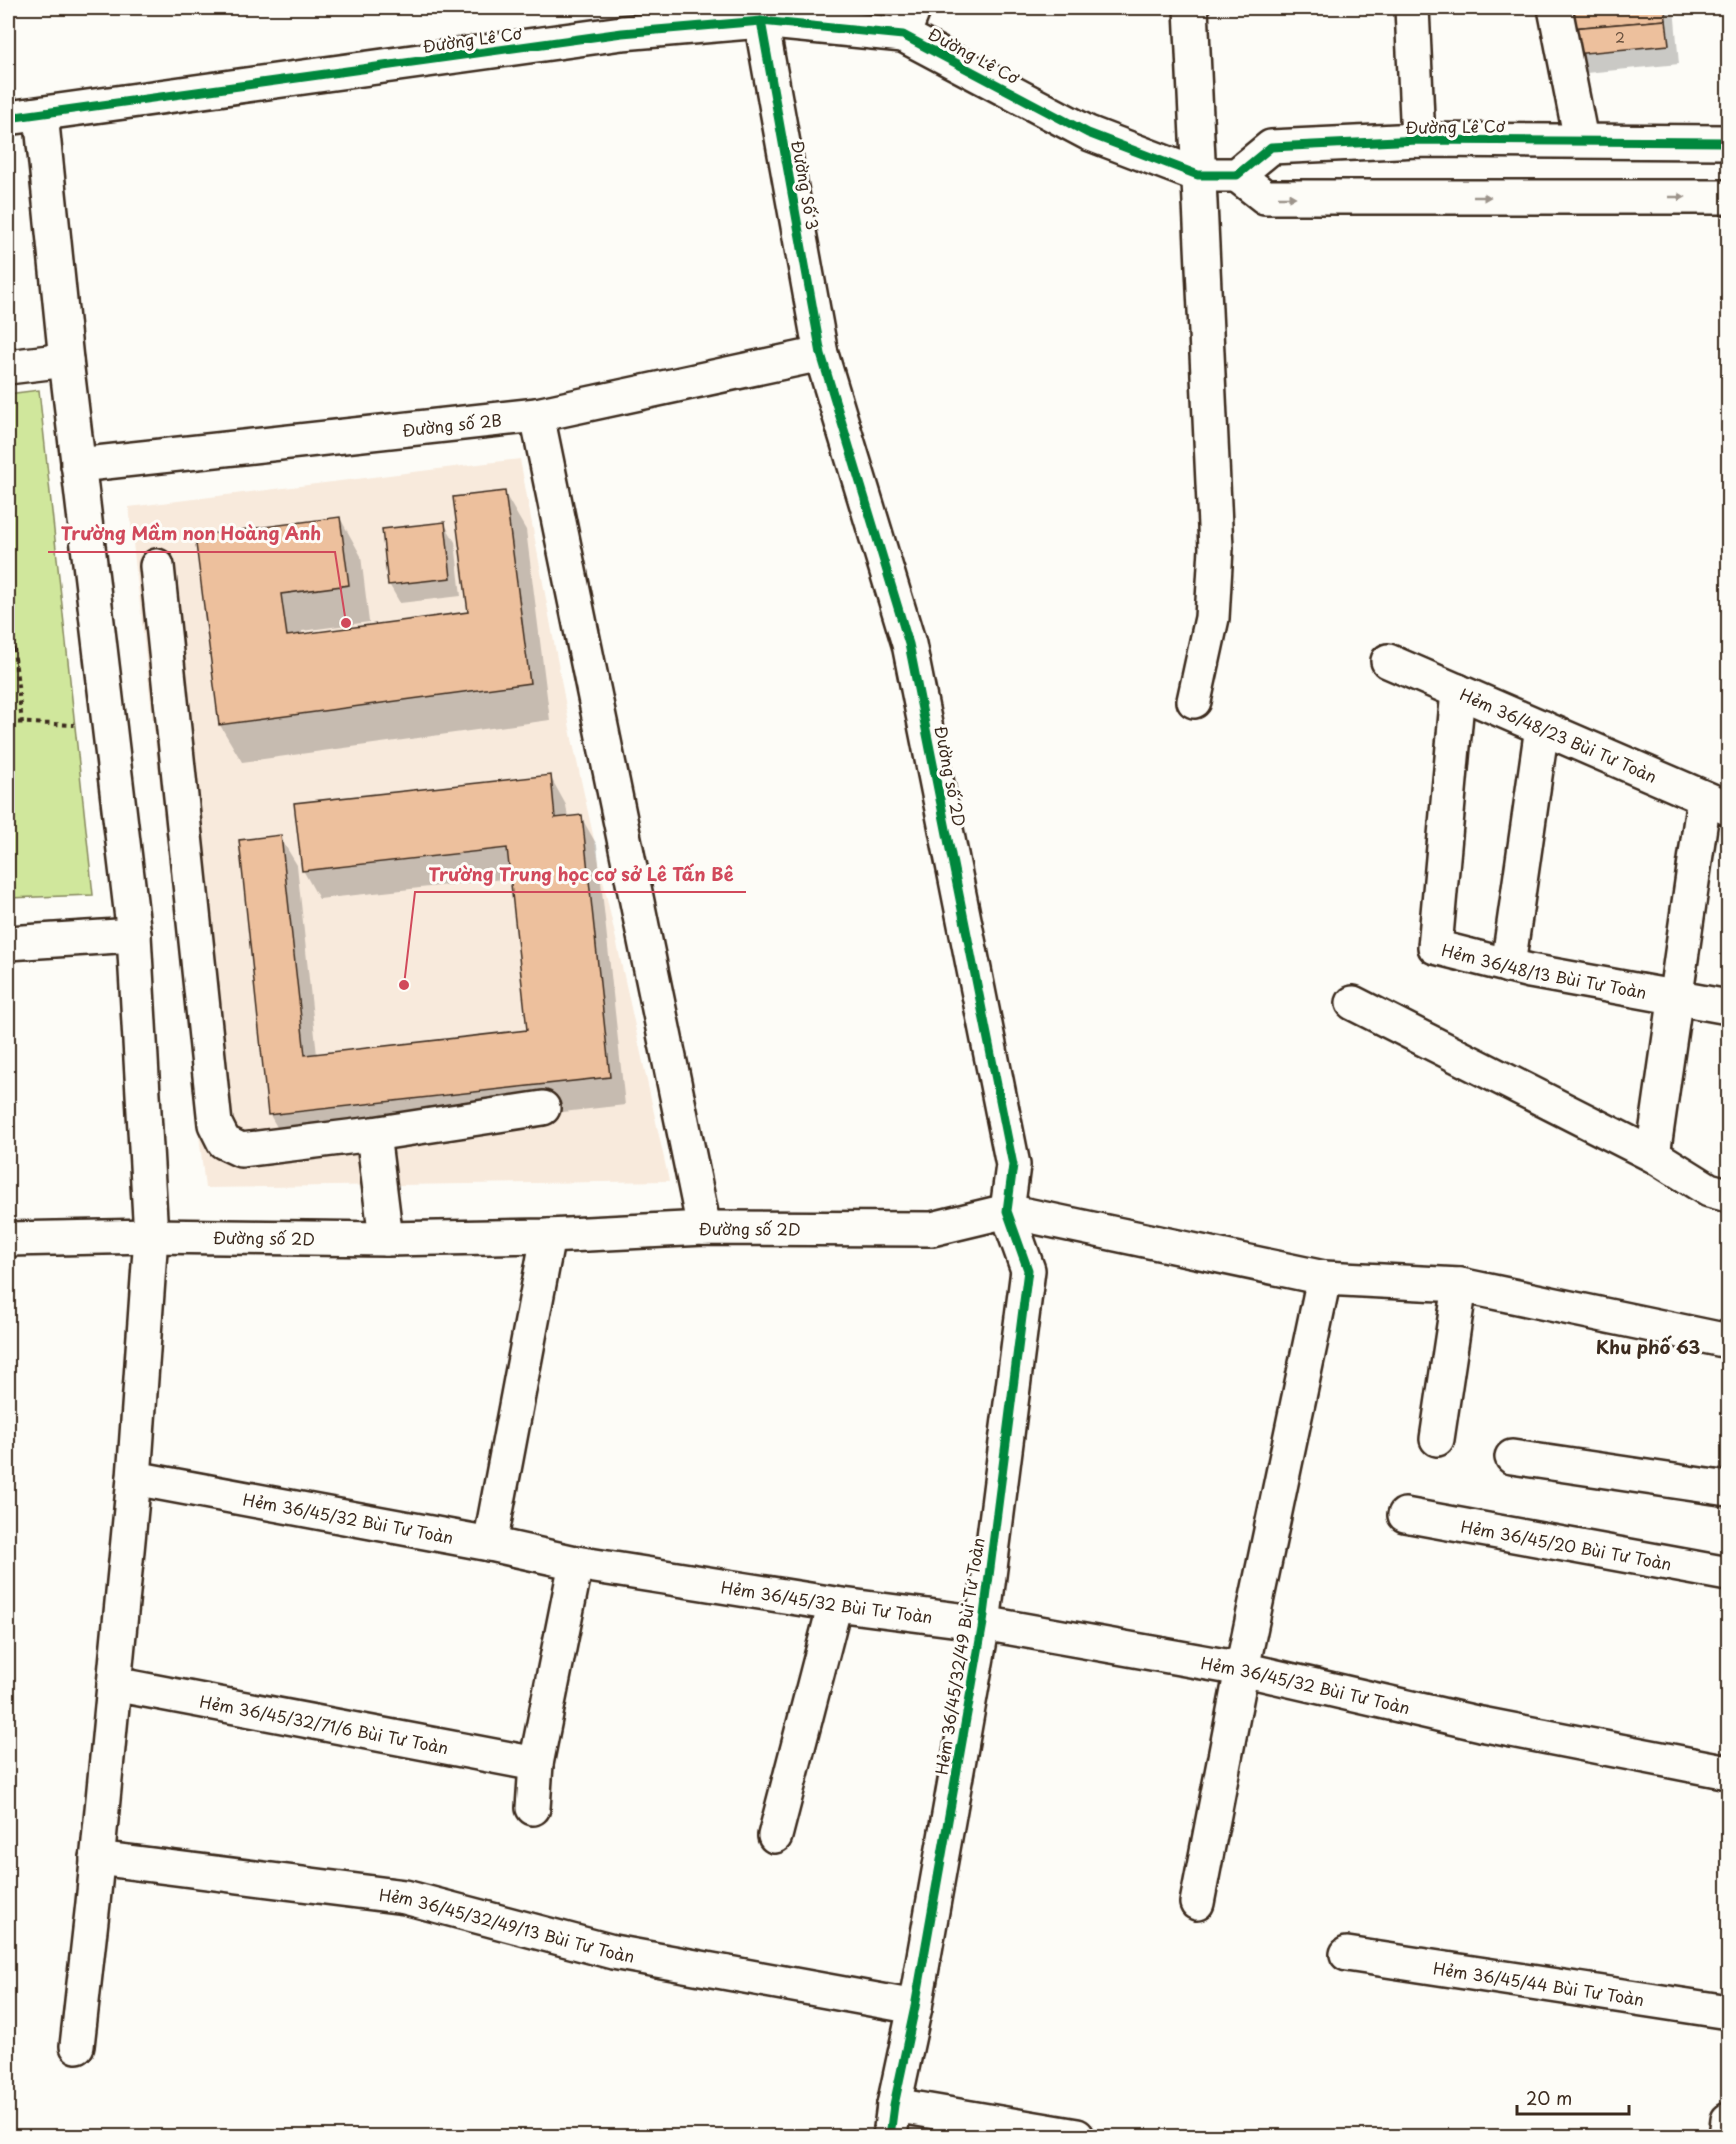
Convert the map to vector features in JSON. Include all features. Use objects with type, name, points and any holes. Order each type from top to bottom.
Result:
[{"type":"street","points":[[1191,8],[1216,549],[1212,618],[1194,701]]},
{"type":"street","points":[[1413,8],[1418,140]]},
{"type":"street","points":[[1555,8],[1581,140]]},
{"type":"street","name":"Đường Lê Cơ","points":[[8,118],[622,20],[908,21],[1088,133],[1198,175],[1237,175],[1271,147],[1418,140],[1728,142]]},
{"type":"street","name":"Đường Số 3","points":[[761,21],[821,354]]},
{"type":"street","points":[[41,114],[66,360],[134,935],[151,1236],[134,1479],[77,2046]]},
{"type":"street","points":[[1237,175],[1265,197],[1728,197]]},
{"type":"street","name":"Đường số 2B","points":[[78,465],[537,414],[821,354]]},
{"type":"street","name":"Đường số 2D","points":[[8,1239],[151,1236],[386,1239],[548,1236],[704,1228],[932,1230],[1007,1212],[1013,1166],[909,644],[821,354]]},
{"type":"street","points":[[8,367],[66,360]]},
{"type":"street","points":[[537,414],[704,1228]]},
{"type":"street","points":[[157,566],[215,1124],[224,1142],[241,1150],[373,1134],[543,1108]]},
{"type":"street","name":"Hẻm 36/48/23 Bùi Tư Toàn","points":[[1388,661],[1716,803]]},
{"type":"street","name":"Hẻm 36/48/13 Bùi Tư Toàn","points":[[1458,692],[1435,947],[1508,966],[1728,1007]]},
{"type":"street","points":[[1508,966],[1542,727]]},
{"type":"street","points":[[1653,1155],[1676,997],[1716,803]]},
{"type":"street","points":[[8,943],[134,935]]},
{"type":"street","points":[[1353,1003],[1653,1155],[1709,1190],[1728,1195]]},
{"type":"street","points":[[373,1134],[386,1239]]},
{"type":"street","points":[[1007,1212],[1324,1278],[1460,1286],[1728,1341]]},
{"type":"street","name":"Hẻm 36/45/32/49 Bùi Tư Toàn","points":[[892,2121],[915,2007],[983,1623],[1028,1270],[1007,1212]]},
{"type":"street","points":[[490,1544],[548,1236]]},
{"type":"street","points":[[1197,1903],[1242,1669],[1324,1278]]},
{"type":"street","points":[[1437,1439],[1460,1286]]},
{"type":"street","points":[[1512,1457],[1728,1489]]},
{"type":"street","name":"Hẻm 36/45/32 Bùi Tư Toàn","points":[[134,1479],[490,1544],[576,1563],[835,1604],[983,1623],[1242,1669],[1481,1724],[1728,1772]]},
{"type":"street","name":"Hẻm 36/45/20 Bùi Tư Toàn","points":[[1404,1515],[1728,1574]]},
{"type":"street","points":[[533,1808],[536,1764],[576,1563]]},
{"type":"street","points":[[775,1836],[835,1604]]},
{"type":"street","name":"Hẻm 36/45/32/71/6 Bùi Tư Toàn","points":[[114,1684],[536,1764]]},
{"type":"street","name":"Hẻm 36/45/32/49/13 Bùi Tư Toàn","points":[[97,1857],[405,1897],[613,1952],[915,2007]]},
{"type":"street","name":"Hẻm 36/45/44 Bùi Tư Toàn","points":[[1347,1954],[1728,2012]]},
{"type":"street","points":[[1726,2136],[1728,2120]]},
{"type":"street","points":[[892,2121],[1077,2136]]},
{"type":"path","points":[[8,594],[22,723]]},
{"type":"path","points":[[8,745],[8,720],[22,723],[109,727]]},
{"type":"shaded area","points":[[520,459],[572,739],[669,1181],[205,1188],[129,507]]},
{"type":"green space","points":[[39,390],[93,895],[8,898],[8,394]]},
{"type":"building","points":[[1570,8],[1665,8],[1666,20],[1571,28]]},
{"type":"building","points":[[1666,20],[1669,45],[1574,54],[1571,28]]},
{"type":"building","points":[[505,491],[530,683],[219,725],[195,536],[340,517],[349,585],[281,594],[287,636],[468,612],[453,497]]},
{"type":"building","points":[[445,522],[451,578],[388,585],[382,529]]},
{"type":"building","points":[[551,775],[555,818],[582,815],[610,1077],[268,1115],[239,840],[281,835],[305,1055],[527,1030],[507,848],[302,871],[294,803]]},
{"type":"cycle path","points":[[761,21],[821,354],[909,644],[1013,1165],[1007,1211],[1028,1270],[983,1623],[890,2136]]},
{"type":"cycle path","points":[[8,118],[622,33],[761,21],[903,35],[1088,133],[1198,175],[1237,175],[1271,147],[1418,140],[1728,142]]},
{"type":"place","name":"Trường Mầm non Hoàng Anh","points":[[346,623]]},
{"type":"place","name":"Trường Trung học cơ sở Lê Tấn Bê","points":[[404,985]]},
{"type":"district","name":"Khu phố 63","points":[[1648,1346]]}]
